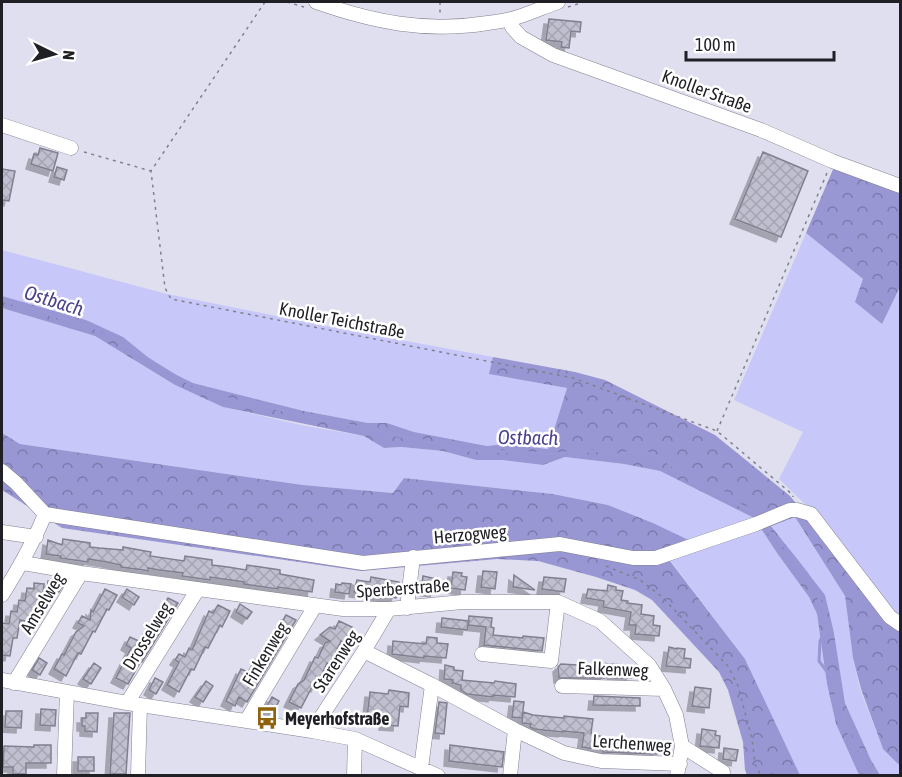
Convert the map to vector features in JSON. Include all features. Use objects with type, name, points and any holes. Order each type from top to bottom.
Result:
[{"type":"street","points":[[316,2],[346,13],[400,25],[440,28],[510,20],[558,2]]},
{"type":"street","name":"Knoller Straße","points":[[510,20],[512,27],[520,37],[553,55],[761,130],[832,161],[900,186]]},
{"type":"street","points":[[2,125],[72,148]]},
{"type":"street","points":[[2,471],[45,514],[23,563],[2,595]]},
{"type":"street","name":"Herzogweg","points":[[45,514],[363,563],[560,544],[633,558],[656,558],[790,510],[797,510]]},
{"type":"street","points":[[797,510],[811,514],[890,617],[900,624]]},
{"type":"street","points":[[2,532],[36,537]]},
{"type":"street","points":[[406,608],[413,557]]},
{"type":"street","name":"Sperberstraße","points":[[23,563],[343,609],[389,609],[462,602],[558,602],[600,621],[649,665],[676,715],[682,746],[679,770]]},
{"type":"street","name":"Amselweg","points":[[8,681],[81,573]]},
{"type":"street","name":"Drosselweg","points":[[134,704],[198,589]]},
{"type":"street","points":[[482,654],[551,661],[558,602]]},
{"type":"street","name":"Finkenweg","points":[[246,721],[315,606]]},
{"type":"street","name":"Starenweg","points":[[312,731],[389,609]]},
{"type":"street","name":"Lerchenweg","points":[[364,651],[564,753],[601,761],[679,770]]},
{"type":"street","points":[[8,681],[134,704],[355,739],[438,776]]},
{"type":"street","points":[[421,768],[432,685]]},
{"type":"street","name":"Falkenweg","points":[[562,686],[664,689]]},
{"type":"street","points":[[64,776],[67,692]]},
{"type":"street","points":[[134,704],[138,776]]},
{"type":"street","points":[[510,776],[515,730]]},
{"type":"street","points":[[354,776],[355,739]]},
{"type":"street","points":[[682,746],[723,772]]},
{"type":"path","points":[[72,148],[151,171],[265,2]]},
{"type":"path","points":[[717,431],[832,161]]},
{"type":"path","name":"Knoller Teichstraße","points":[[151,171],[165,288],[171,299],[573,378],[717,431],[793,495],[797,510]]},
{"type":"path","points":[[598,562],[639,580],[661,596],[728,666],[738,686],[752,739],[755,764],[761,776]]},
{"type":"shaded area","points":[[806,233],[863,279],[881,324],[900,288],[899,621],[813,512],[779,479],[803,432],[734,400]]},
{"type":"shaded area","points":[[2,250],[167,294],[493,357],[490,374],[567,388],[548,449],[504,444],[487,446],[414,432],[387,423],[368,423],[304,411],[193,383],[160,367],[86,320],[2,296]]},
{"type":"shaded area","points":[[2,308],[95,336],[175,385],[224,407],[301,425],[364,436],[385,448],[401,447],[443,451],[476,460],[502,460],[543,465],[565,457],[660,471],[754,518],[809,597],[817,614],[827,684],[836,724],[859,775],[800,775],[745,659],[670,560],[653,523],[608,505],[553,494],[404,478],[393,493],[303,485],[20,444],[2,433]]},
{"type":"shaded area","points":[[795,517],[845,596],[853,658],[860,689],[883,749],[900,766],[900,775],[880,775],[871,760],[845,703],[834,633],[771,525]]},
{"type":"green space","points":[[834,167],[900,191],[900,289],[882,324],[855,302],[863,279],[806,233]]},
{"type":"green space","points":[[2,296],[86,320],[123,337],[160,367],[193,383],[304,411],[368,423],[387,423],[414,432],[487,446],[504,444],[548,449],[567,388],[489,374],[493,357],[575,372],[605,380],[715,435],[790,496],[900,629],[900,766],[883,749],[861,689],[853,658],[845,596],[795,517],[771,526],[825,595],[834,633],[845,703],[880,775],[859,775],[836,724],[827,684],[817,614],[809,597],[754,518],[660,471],[565,457],[543,465],[502,460],[476,460],[443,451],[401,447],[384,448],[364,436],[223,407],[175,385],[95,336],[2,308]]},
{"type":"green space","points":[[2,433],[20,444],[303,485],[393,493],[404,478],[553,494],[608,505],[653,523],[703,547],[670,561],[745,659],[800,775],[747,775],[743,742],[728,690],[719,672],[652,600],[635,590],[538,561],[497,559],[361,571],[62,528],[2,490]]},
{"type":"building","points":[[549,19],[581,22],[580,32],[571,31],[569,48],[561,47],[562,42],[546,40]]},
{"type":"building","points":[[40,148],[58,153],[53,171],[31,164],[34,154],[38,155]]},
{"type":"building","points":[[763,152],[808,171],[781,237],[735,219]]},
{"type":"building","points":[[57,167],[67,170],[64,180],[54,177]]},
{"type":"building","points":[[2,169],[15,171],[9,201],[2,200]]},
{"type":"building","points":[[63,539],[90,543],[90,547],[123,550],[123,547],[151,552],[150,556],[184,561],[185,556],[212,560],[212,565],[246,570],[247,565],[280,570],[280,574],[314,580],[312,592],[244,584],[244,582],[210,577],[210,580],[182,576],[183,573],[148,568],[148,571],[121,567],[121,565],[107,562],[88,559],[88,562],[46,554],[48,540],[62,545]]},
{"type":"building","points":[[483,571],[497,572],[495,589],[481,587]]},
{"type":"building","points":[[453,572],[462,573],[461,576],[467,577],[465,590],[451,588]]},
{"type":"building","points":[[514,575],[535,590],[513,587]]},
{"type":"building","points":[[423,576],[437,579],[435,592],[421,590]]},
{"type":"building","points":[[371,577],[399,582],[396,598],[354,592],[357,580],[370,582]]},
{"type":"building","points":[[544,577],[566,579],[564,592],[542,589]]},
{"type":"building","points":[[48,581],[64,584],[59,592],[47,590]]},
{"type":"building","points":[[34,583],[44,584],[42,603],[37,603],[34,622],[20,620],[17,638],[13,638],[10,656],[2,655],[2,623],[9,624],[11,611],[17,612],[19,600],[25,601],[27,588],[34,589]]},
{"type":"building","points":[[342,583],[351,584],[349,594],[335,592],[336,584],[341,585]]},
{"type":"building","points":[[608,585],[623,591],[621,600],[642,605],[641,614],[654,616],[653,625],[660,626],[659,636],[635,634],[636,625],[629,625],[631,612],[603,607],[604,601],[586,598],[588,589],[607,591]]},
{"type":"building","points":[[105,589],[117,595],[81,654],[78,653],[66,676],[54,669],[76,632],[84,626],[78,623],[82,616],[90,620],[91,610],[93,612]]},
{"type":"building","points":[[127,589],[139,597],[134,605],[122,597]]},
{"type":"building","points":[[168,598],[178,603],[128,684],[116,678],[131,648],[126,645],[130,637],[141,642]]},
{"type":"building","points":[[240,604],[252,612],[247,619],[236,612]]},
{"type":"building","points":[[218,605],[230,611],[208,648],[205,647],[194,670],[191,669],[179,692],[167,685],[179,662],[175,660],[179,654],[185,657],[189,648],[192,650],[209,611],[213,613]]},
{"type":"building","points":[[286,615],[296,620],[247,702],[239,697],[235,706],[226,701],[241,669],[250,673]]},
{"type":"building","points":[[469,616],[492,618],[493,635],[544,638],[542,651],[484,645],[486,627],[468,625]]},
{"type":"building","points":[[442,618],[469,621],[467,630],[441,627]]},
{"type":"building","points":[[339,621],[352,627],[344,643],[341,641],[330,665],[327,663],[316,687],[313,685],[301,708],[289,702],[298,684],[304,680],[315,657],[318,658],[325,643],[330,641],[320,635],[330,627],[335,629]]},
{"type":"building","points":[[427,637],[437,638],[437,643],[448,644],[446,658],[392,654],[393,641],[426,644]]},
{"type":"building","points":[[669,647],[685,649],[684,658],[691,659],[690,668],[666,666]]},
{"type":"building","points":[[39,658],[47,663],[40,675],[32,670]]},
{"type":"building","points":[[94,663],[101,668],[91,684],[83,679]]},
{"type":"building","points":[[561,664],[594,666],[606,664],[605,678],[559,678],[558,667]]},
{"type":"building","points":[[606,664],[627,665],[627,670],[631,670],[631,678],[615,678]]},
{"type":"building","points":[[445,665],[454,667],[454,670],[463,671],[462,680],[516,684],[515,697],[467,694],[461,690],[461,685],[452,683],[453,680],[444,679]]},
{"type":"building","points":[[155,678],[163,682],[156,694],[149,690]]},
{"type":"building","points":[[206,681],[213,686],[203,702],[195,697]]},
{"type":"building","points":[[695,687],[711,689],[709,708],[692,706]]},
{"type":"building","points":[[389,690],[409,693],[408,707],[400,706],[398,726],[384,725],[385,720],[367,718],[370,692],[388,694]]},
{"type":"building","points":[[594,696],[640,698],[640,706],[593,705]]},
{"type":"building","points":[[272,697],[279,701],[273,712],[266,708]]},
{"type":"building","points":[[514,701],[524,702],[522,718],[512,717]]},
{"type":"building","points":[[439,702],[447,703],[444,734],[435,733]]},
{"type":"building","points":[[41,709],[56,710],[55,726],[40,725]]},
{"type":"building","points":[[6,711],[22,711],[21,728],[5,727]]},
{"type":"building","points":[[523,712],[533,715],[593,719],[591,733],[605,738],[659,742],[657,754],[603,752],[603,750],[582,747],[584,733],[534,729],[530,727],[531,724],[522,723]]},
{"type":"building","points":[[86,713],[98,713],[97,732],[85,731],[85,726],[82,726],[82,718],[86,718]]},
{"type":"building","points":[[114,713],[130,713],[126,774],[110,774]]},
{"type":"building","points":[[702,729],[716,731],[715,735],[720,736],[719,748],[700,746]]},
{"type":"building","points":[[34,745],[51,745],[51,763],[26,763],[26,774],[13,774],[13,767],[3,767],[4,746],[34,747]]},
{"type":"building","points":[[450,745],[504,752],[502,767],[449,761]]},
{"type":"building","points":[[724,748],[738,750],[736,761],[723,759]]},
{"type":"building","points":[[78,757],[94,757],[94,771],[78,771]]},
{"type":"waterway","name":"Ostbach","points":[[2,300],[101,330],[177,377],[217,397],[467,450],[554,454],[606,450],[614,456],[639,450],[662,458],[694,482],[722,490],[727,500],[759,513],[762,518]]},
{"type":"waterway","name":"Ostbach","points":[[766,523],[770,534],[788,550],[807,574],[824,611],[825,631],[820,641],[819,661],[831,677],[852,742],[867,758],[861,767],[866,776]]},
{"type":"place","name":"Meyerhofstraße","points":[[267,718]]}]
